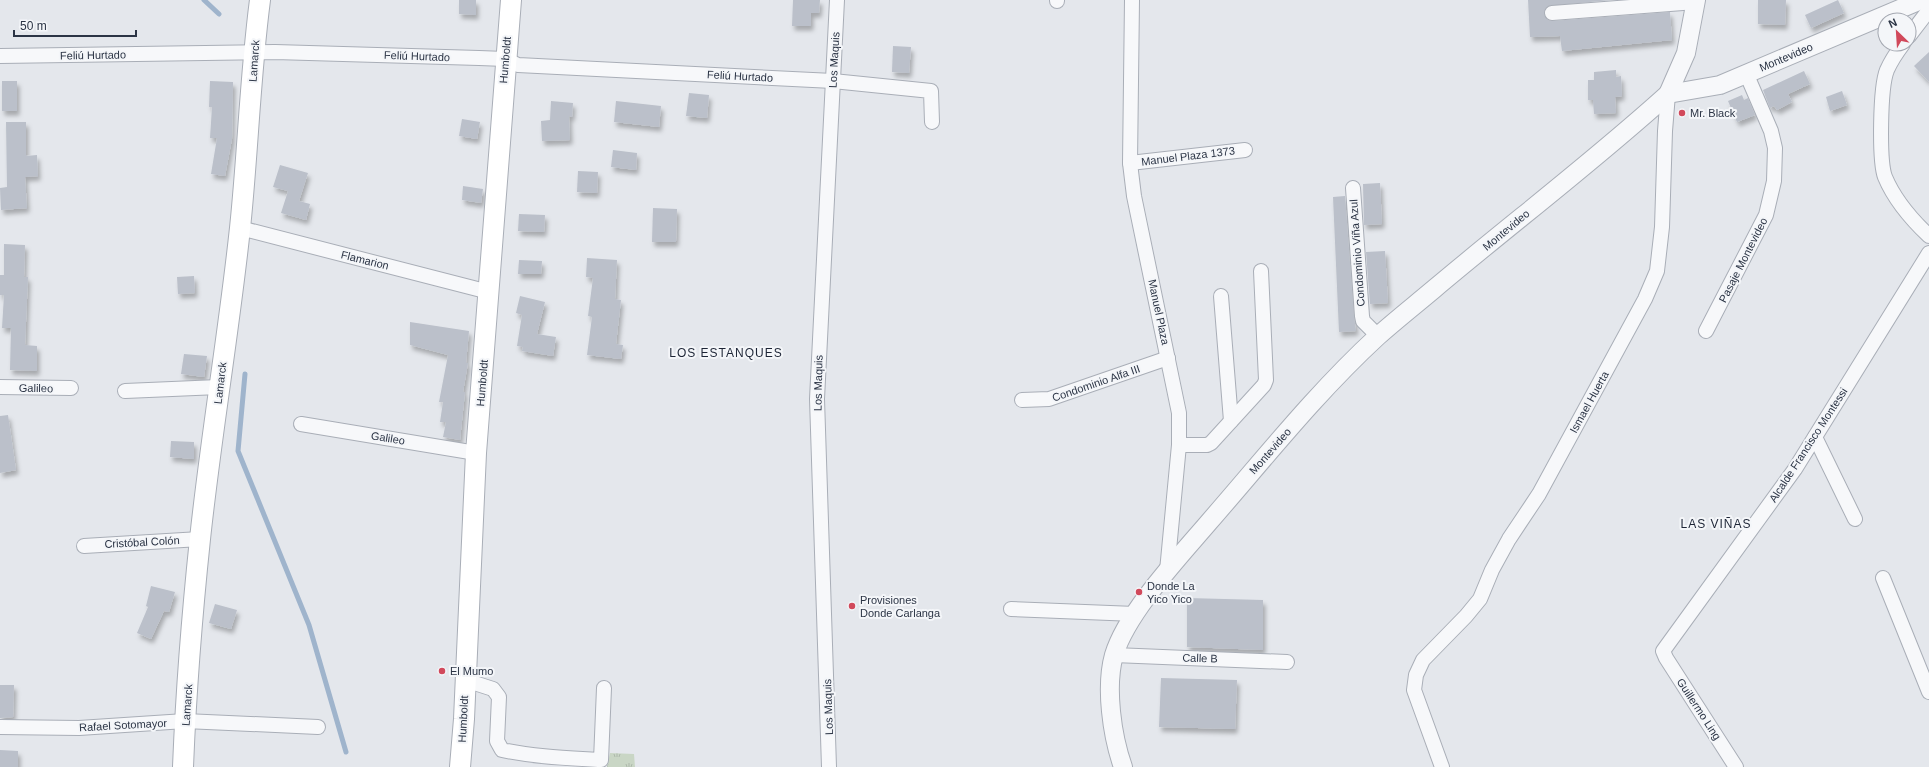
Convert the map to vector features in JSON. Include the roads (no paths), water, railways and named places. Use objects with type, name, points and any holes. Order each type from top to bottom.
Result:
[{"type":"main road","name":"Lamarck","points":[[183,767],[185,721],[200,539],[240,228],[249,132],[253,53],[260,0]]},
{"type":"main road","name":"Humboldt","points":[[460,767],[476,453],[505,59],[511,0]]},
{"type":"street","name":"Los Maquis","points":[[829,767],[817,399],[837,0]]},
{"type":"street","name":"Manuel Plaza","points":[[1132,0],[1130,163],[1134,196],[1179,413],[1179,446],[1167,571]]},
{"type":"street","name":"Montevideo","points":[[1167,571],[1316,397],[1378,336],[1668,94],[1720,85],[1921,0]]},
{"type":"street","points":[[1552,13],[1696,1]]},
{"type":"street","name":"Ismael Huerta","points":[[1442,767],[1414,690],[1416,675],[1423,660],[1466,616],[1480,599],[1492,570],[1509,539],[1539,494],[1645,299],[1657,271],[1662,227],[1665,131],[1668,94],[1686,54],[1696,1]]},
{"type":"street","points":[[1917,26],[1929,10]]},
{"type":"street","name":"Feliú Hurtado","points":[[0,56],[275,52],[505,59],[518,65],[833,81],[931,91],[932,122]]},
{"type":"street","points":[[1898,52],[1886,71],[1882,100],[1881,133],[1885,176],[1905,213],[1929,236]]},
{"type":"street","name":"Pasaje Montevideo","points":[[1706,331],[1766,215],[1774,180],[1775,148],[1746,73]]},
{"type":"street","name":"Manuel Plaza 1373","points":[[1130,163],[1245,150]]},
{"type":"street","name":"Condominio Viña Azul","points":[[1353,188],[1362,316],[1363,321],[1378,336]]},
{"type":"street","name":"Flamarion","points":[[240,228],[489,292]]},
{"type":"street","name":"Alcalde Francisco Montessi","points":[[1663,651],[1795,469],[1929,253]]},
{"type":"street","points":[[1179,446],[1207,445],[1211,443],[1260,390],[1266,380],[1261,271]]},
{"type":"street","points":[[1221,296],[1231,421]]},
{"type":"street","name":"Condominio Alfa III","points":[[1022,400],[1049,399],[1168,358]]},
{"type":"street","name":"Galileo","points":[[0,387],[71,388]]},
{"type":"street","points":[[125,391],[219,387]]},
{"type":"street","name":"Galileo","points":[[300,424],[476,453]]},
{"type":"street","points":[[1815,437],[1855,519]]},
{"type":"street","name":"Cristóbal Colón","points":[[84,546],[200,539]]},
{"type":"street","points":[[1123,767],[1116,749],[1111,720],[1111,683],[1114,655],[1123,634],[1135,614],[1167,571]]},
{"type":"street","points":[[1884,578],[1929,692]]},
{"type":"street","points":[[1011,609],[1135,614]]},
{"type":"street","name":"Guillermo Ling","points":[[1663,651],[1736,767]]},
{"type":"street","name":"Calle B","points":[[1114,655],[1287,662]]},
{"type":"street","points":[[465,680],[493,689],[499,698],[497,741],[502,750],[584,763],[601,760],[604,688]]},
{"type":"street","name":"Rafael Sotomayor","points":[[0,727],[79,728],[185,721],[318,727]]},
{"type":"waterway","points":[[204,0],[219,14]]},
{"type":"waterway","points":[[245,374],[238,451],[309,625],[346,752]]},
{"type":"place","name":"Mr. Black","points":[[1682,113]]},
{"type":"place","name":"Donde La Yico Yico","points":[[1139,592]]},
{"type":"place","name":"Provisiones Donde Carlanga","points":[[852,606]]},
{"type":"place","name":"El Mumo","points":[[442,671]]},
{"type":"district","name":"LOS ESTANQUES","points":[[726,353]]},
{"type":"district","name":"LAS VIÑAS","points":[[1716,524]]}]
